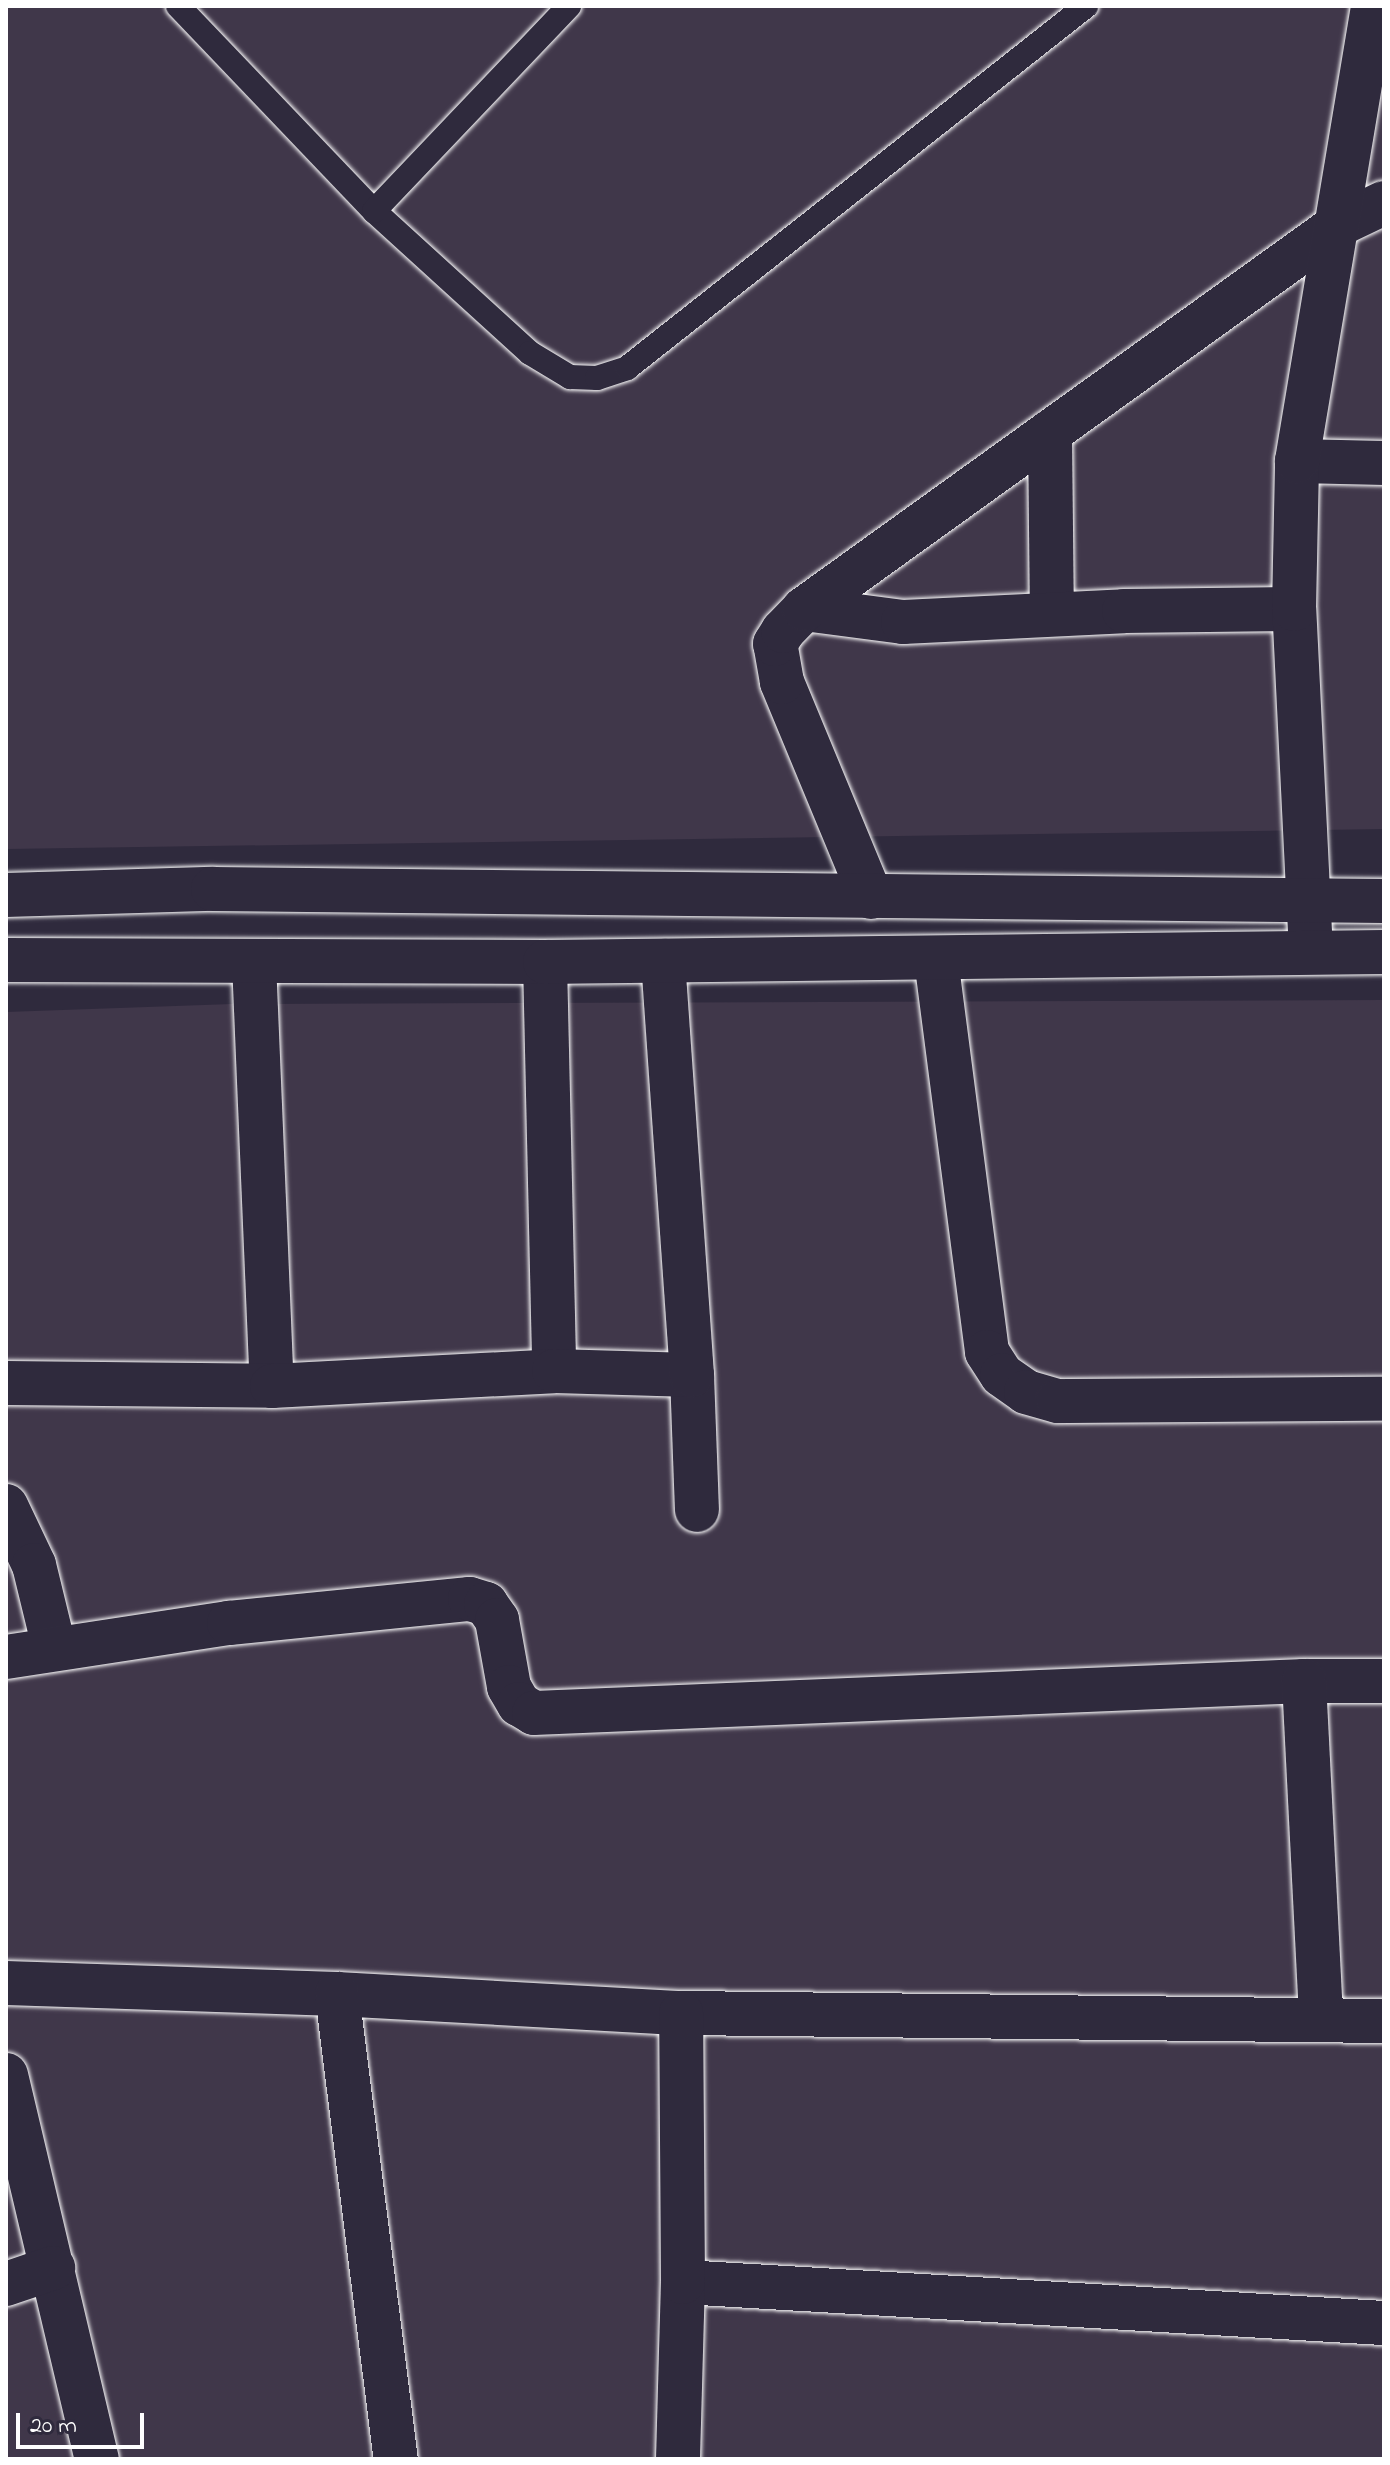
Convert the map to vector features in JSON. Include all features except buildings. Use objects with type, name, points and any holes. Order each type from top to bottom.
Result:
[{"type":"street","points":[[1311,952],[1294,609],[1297,461],[1373,6]]},
{"type":"street","points":[[871,897],[776,662],[775,644],[804,609],[1338,225],[1384,203]]},
{"type":"street","points":[[1050,432],[1052,614]]},
{"type":"street","points":[[1297,461],[1384,463]]},
{"type":"street","points":[[804,609],[903,622],[1052,614],[1294,609]]},
{"type":"street","points":[[6,895],[213,889],[1384,901]]},
{"type":"street","points":[[6,960],[545,962],[1384,952]]},
{"type":"street","points":[[936,959],[987,1352],[1002,1375],[1026,1392],[1058,1401],[1384,1399]]},
{"type":"street","points":[[663,961],[692,1375],[697,1510]]},
{"type":"street","points":[[254,962],[272,1386]]},
{"type":"street","points":[[545,962],[554,1371]]},
{"type":"street","points":[[6,1383],[272,1386],[554,1371],[692,1375]]},
{"type":"street","points":[[6,1506],[34,1565],[54,1647]]},
{"type":"street","points":[[6,1657],[54,1647],[229,1623],[470,1599],[486,1604],[497,1620],[509,1687],[519,1704],[534,1713],[1304,1681],[1384,1681]]},
{"type":"street","points":[[1304,1681],[1321,2020]]},
{"type":"street","points":[[6,1983],[337,1994],[681,2013],[1384,2021]]},
{"type":"street","points":[[337,1994],[396,2459]]},
{"type":"street","points":[[678,2459],[683,2282],[681,2013]]},
{"type":"street","points":[[6,2075],[97,2459]]},
{"type":"street","points":[[6,2284],[53,2268]]},
{"type":"street","points":[[683,2282],[1384,2323]]},
{"type":"lane","points":[[178,6],[374,211],[530,353],[570,377],[597,378],[627,368],[1086,6]]},
{"type":"lane","points":[[374,211],[569,6]]},
{"type":"shaded area","points":[[6,6],[1384,6],[1384,829],[6,849]]},
{"type":"shaded area","points":[[1384,1000],[1384,2459],[6,2459],[6,1012],[232,1004]]}]
